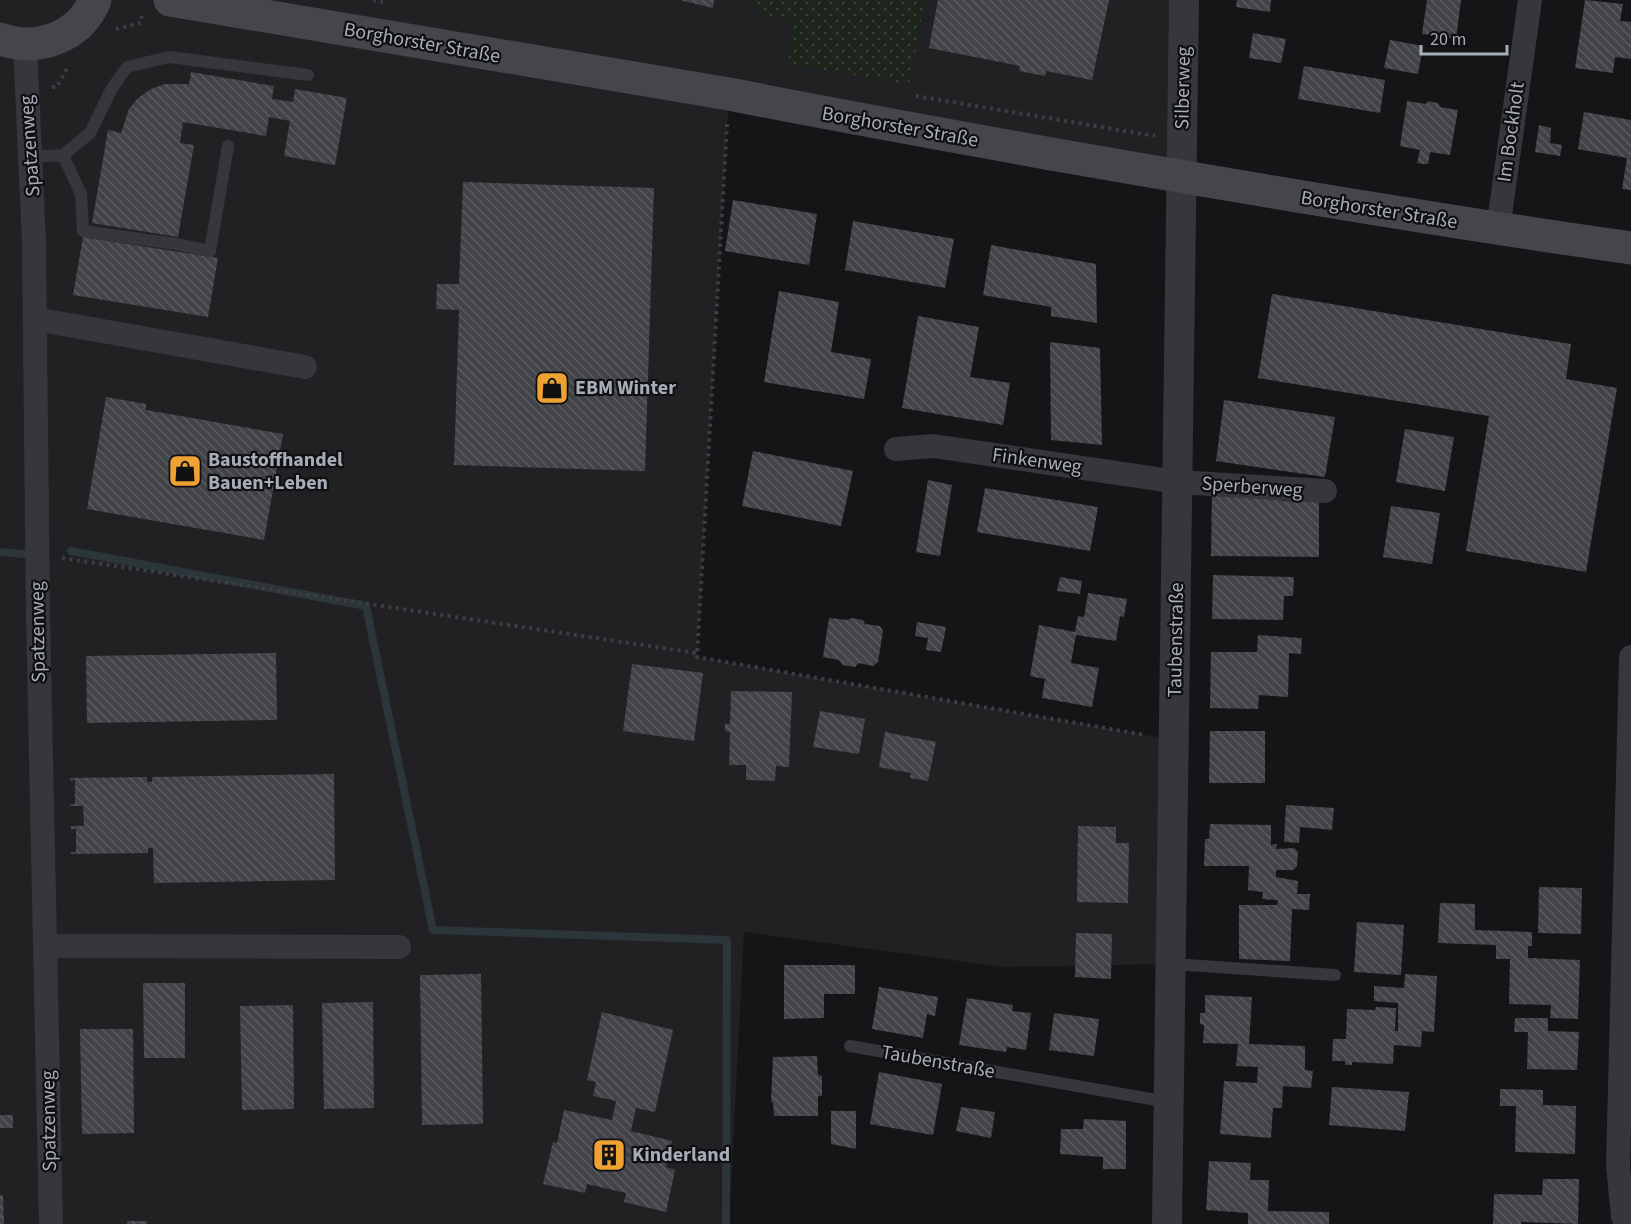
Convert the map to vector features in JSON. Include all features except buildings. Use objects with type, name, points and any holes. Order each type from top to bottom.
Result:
[{"type":"main road","points":[[12,42],[50,42],[73,30],[90,11],[95,0]]},
{"type":"main road","name":"Borghorster Straße","points":[[170,0],[729,94],[817,112],[1181,177],[1498,229],[1631,248]]},
{"type":"street","name":"Silberweg","points":[[1181,177],[1184,0]]},
{"type":"street","name":"Im Bockholt","points":[[1498,229],[1530,0]]},
{"type":"street","name":"Spatzenweg","points":[[12,42],[26,87],[31,157],[51,1224]]},
{"type":"street","name":"Taubenstraße","points":[[1167,1224],[1181,177]]},
{"type":"street","points":[[35,319],[304,367]]},
{"type":"street","name":"Finkenweg","points":[[896,449],[933,446],[1178,482]]},
{"type":"street","name":"Sperberweg","points":[[1178,482],[1325,491]]},
{"type":"street","points":[[1627,1224],[1623,1217],[1618,1165],[1631,657]]},
{"type":"street","points":[[45,946],[399,947]]},
{"type":"lane","points":[[31,157],[63,155],[90,133],[112,88],[127,67],[169,57],[308,75]]},
{"type":"lane","points":[[63,155],[81,194],[83,231],[210,251],[228,146]]},
{"type":"lane","points":[[1171,964],[1335,975]]},
{"type":"lane","name":"Taubenstraße","points":[[850,1046],[1168,1102]]},
{"type":"path","points":[[729,94],[697,657],[1175,740]]},
{"type":"path","points":[[37,555],[696,653]]},
{"type":"shaded area","points":[[0,0],[1184,0],[1181,177],[729,94],[697,657],[1175,740],[1171,964],[1004,967],[744,932],[729,1224],[0,1224]]},
{"type":"shaded area","points":[[750,0],[925,0],[909,84],[788,64],[793,20],[764,16],[749,5]]},
{"type":"waterway","points":[[71,551],[366,606],[433,930],[727,940],[726,1224]]},
{"type":"waterway","points":[[0,552],[35,555]]},
{"type":"place","name":"EBM Winter","points":[[552,388]]},
{"type":"place","name":"Baustoffhandel Bauen+Leben","points":[[185,471]]},
{"type":"place","name":"Kinderland","points":[[609,1155]]}]
